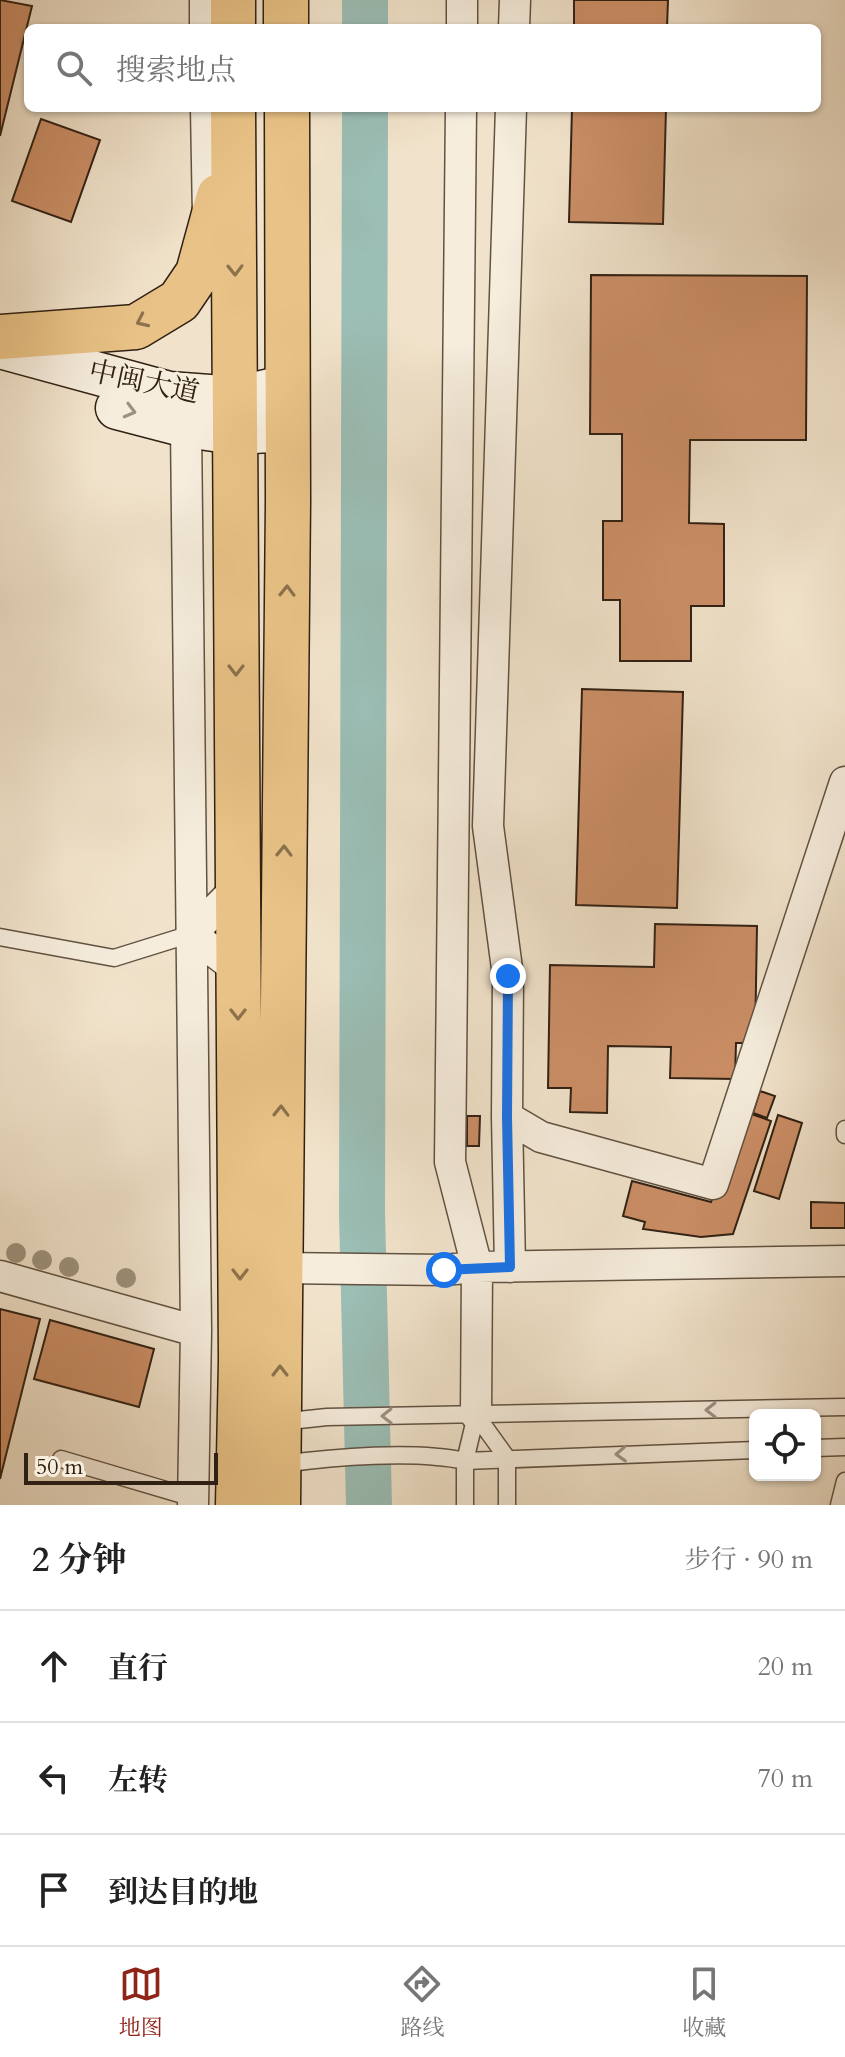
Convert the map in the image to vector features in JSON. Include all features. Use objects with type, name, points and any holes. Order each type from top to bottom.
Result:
[{"type":"highway","points":[[233,0],[233,24]]},
{"type":"highway","points":[[286,0],[286,24]]},
{"type":"highway","points":[[278,1464],[294,1268],[287,112]]},
{"type":"highway","points":[[0,337],[136,327],[179,301],[198,273],[208,241],[224,117]]},
{"type":"highway","points":[[224,117],[236,415],[241,1361],[238,1505]]},
{"type":"main road","name":"中闽大道","points":[[0,347],[169,393],[288,430]]},
{"type":"main road","name":"中闽大道","points":[[0,377],[186,426],[236,415],[288,386]]},
{"type":"street","points":[[205,0],[205,24]]},
{"type":"street","points":[[462,0],[462,24]]},
{"type":"street","points":[[514,24],[515,0]]},
{"type":"street","points":[[461,112],[450,1162],[477,1267],[461,1415]]},
{"type":"street","points":[[510,1267],[508,976],[488,826],[511,112]]},
{"type":"street","points":[[186,426],[196,1331],[193,1501]]},
{"type":"street","points":[[507,1117],[541,1137],[713,1184],[845,782]]},
{"type":"street","points":[[191,934],[238,887]]},
{"type":"street","points":[[191,934],[238,970]]},
{"type":"street","points":[[294,1268],[444,1270],[845,1261]]},
{"type":"street","points":[[0,1276],[196,1331]]},
{"type":"lane","points":[[0,937],[114,958],[191,934]]},
{"type":"lane","points":[[278,1464],[327,1417],[845,1407]]},
{"type":"lane","points":[[461,1415],[507,1458],[507,1505]]},
{"type":"lane","points":[[461,1415],[465,1505]]},
{"type":"lane","points":[[821,1448],[845,1447]]},
{"type":"lane","points":[[278,1464],[329,1458],[445,1457],[465,1461],[749,1450]]},
{"type":"lane","points":[[61,1459],[193,1501]]},
{"type":"lane","points":[[839,1505],[845,1481]]},
{"type":"building","points":[[0,0],[32,6],[28,24],[24,24],[24,38],[0,136]]},
{"type":"building","points":[[574,0],[668,0],[667,24],[574,24]]},
{"type":"building","points":[[572,112],[666,112],[663,224],[569,222]]},
{"type":"building","points":[[41,119],[100,140],[71,222],[12,201]]},
{"type":"building","points":[[591,275],[807,276],[806,440],[690,440],[689,523],[724,524],[724,606],[691,606],[691,661],[620,661],[620,600],[603,600],[603,521],[622,521],[622,434],[590,434]]},
{"type":"building","points":[[582,689],[683,692],[677,908],[576,905]]},
{"type":"building","points":[[655,924],[757,926],[755,1043],[736,1043],[735,1079],[670,1078],[671,1047],[608,1046],[607,1113],[570,1112],[571,1088],[548,1088],[550,965],[654,967]]},
{"type":"building","points":[[760,1091],[775,1096],[767,1118],[753,1113]]},
{"type":"building","points":[[743,1111],[771,1121],[733,1234],[701,1237],[643,1229],[645,1222],[623,1216],[632,1181],[711,1202]]},
{"type":"building","points":[[778,1115],[802,1123],[779,1199],[754,1191]]},
{"type":"building","points":[[467,1116],[480,1116],[479,1146],[467,1146]]},
{"type":"building","points":[[811,1202],[845,1203],[845,1228],[811,1228]]},
{"type":"building","points":[[0,1309],[40,1319],[0,1479]]},
{"type":"building","points":[[50,1320],[154,1349],[139,1407],[34,1379]]},
{"type":"waterway","points":[[365,0],[365,24]]},
{"type":"waterway","points":[[365,112],[362,1212],[369,1505]]},
{"type":"route","points":[[444,1270],[510,1267],[508,976]]}]
